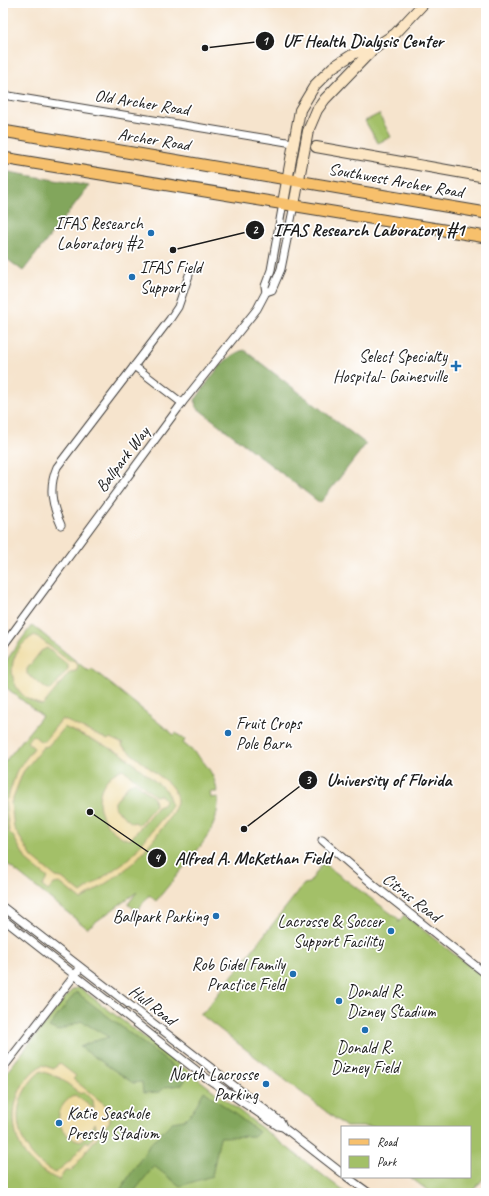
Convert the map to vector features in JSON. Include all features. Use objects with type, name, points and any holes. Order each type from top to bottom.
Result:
[{"type":"main road","name":"Archer Road","points":[[3,131],[299,180]]},
{"type":"main road","points":[[3,158],[486,237]]},
{"type":"main road","name":"Southwest Archer Road","points":[[299,180],[486,213]]},
{"type":"street","points":[[294,205],[312,120],[325,99],[378,45],[395,34],[424,3]]},
{"type":"street","points":[[283,203],[300,110],[315,86],[333,67],[355,53],[378,45]]},
{"type":"street","name":"Old Archer Road","points":[[3,95],[294,143]]},
{"type":"street","points":[[308,134],[316,148]]},
{"type":"street","points":[[303,160],[316,148]]},
{"type":"street","points":[[316,148],[486,177]]},
{"type":"street","name":"Ballpark Way","points":[[266,292],[265,286],[271,270],[283,203]]},
{"type":"street","name":"Ballpark Way","points":[[3,646],[182,403],[247,323],[266,292],[272,290],[281,269],[294,205]]},
{"type":"street","points":[[61,525],[51,497],[52,482],[57,467],[178,307],[189,275]]},
{"type":"street","points":[[134,366],[182,403]]},
{"type":"street","name":"Citrus Road","points":[[322,840],[375,886],[486,974]]},
{"type":"street","name":"Hull Road","points":[[3,908],[281,1122],[283,1127]]},
{"type":"street","name":"Hull Road","points":[[3,919],[206,1077],[278,1126],[283,1127],[341,1172]]},
{"type":"street","points":[[3,1068],[81,968]]},
{"type":"street","points":[[348,1178],[369,1193]]},
{"type":"street","points":[[355,1183],[365,1193]]},
{"type":"green space","points":[[379,114],[391,137],[378,143],[365,121]]},
{"type":"green space","points":[[3,171],[89,186],[23,271],[3,256]]},
{"type":"green space","points":[[244,350],[366,444],[320,503],[196,407],[195,400],[216,371],[229,358]]},
{"type":"green space","points":[[32,625],[88,671],[91,668],[174,735],[176,733],[185,740],[183,743],[200,758],[210,770],[216,784],[217,792],[210,792],[211,798],[218,797],[217,813],[209,834],[195,853],[197,854],[190,863],[188,862],[156,901],[149,895],[137,911],[128,904],[137,892],[87,928],[3,861],[3,764],[42,716],[3,685],[3,665]]},
{"type":"green space","name":"Donald R. Dizney Stadium","points":[[323,863],[400,920],[398,923],[404,915],[486,979],[486,1175],[472,1193],[431,1193],[411,1178],[471,1178],[471,1126],[345,1126],[200,1014],[203,1013],[304,884],[309,883]]},
{"type":"green space","points":[[79,987],[346,1193],[3,1193],[3,1077],[71,991]]},
{"type":"green space","points":[[76,992],[187,1077],[182,1085],[165,1087],[160,1092],[143,1093],[142,1082],[133,1083],[80,1047],[109,1037],[81,1021],[58,1031],[49,1027]]},
{"type":"green space","points":[[204,1091],[259,1132],[255,1136],[220,1137],[212,1176],[180,1186],[154,1166],[133,1193],[118,1193],[151,1143],[172,1122],[184,1120],[193,1111]]},
{"type":"sand","points":[[35,635],[69,661],[75,661],[78,666],[76,671],[70,672],[43,705],[30,700],[21,693],[15,684],[12,673],[13,663],[17,652],[24,643]],"holes":[[[47,648],[68,665],[68,669],[51,690],[45,688],[27,674],[27,669],[41,651]]]},
{"type":"sand","points":[[62,719],[108,740],[110,738],[123,744],[122,746],[168,783],[176,796],[177,802],[171,815],[134,862],[81,900],[60,883],[54,884],[48,891],[42,886],[48,878],[27,861],[13,836],[9,832],[5,801],[8,797],[17,770],[34,748],[27,742],[33,735],[40,741],[44,741]],"holes":[[[64,727],[121,753],[167,791],[171,804],[168,811],[130,858],[81,893],[62,878],[56,877],[32,857],[14,828],[11,803],[23,772],[43,747],[48,746]]]},
{"type":"sand","points":[[123,769],[155,796],[161,795],[165,800],[163,805],[157,807],[130,840],[118,835],[109,827],[103,817],[100,806],[100,795],[104,785],[111,776]],"holes":[[[135,782],[154,798],[155,805],[139,825],[135,822],[132,823],[115,809],[115,802],[128,785]]]},
{"type":"sand","points":[[59,1063],[76,1076],[73,1079],[108,1107],[110,1121],[87,1150],[86,1149],[85,1153],[71,1171],[65,1171],[59,1180],[41,1170],[26,1156],[16,1133],[14,1120],[18,1095],[24,1083],[32,1073],[42,1065],[54,1069]],"holes":[[[41,1071],[60,1078],[81,1094],[83,1092],[93,1100],[94,1109],[75,1095],[67,1100],[59,1113],[61,1127],[65,1133],[72,1138],[81,1141],[95,1123],[97,1132],[89,1143],[86,1141],[70,1161],[55,1173],[41,1164],[30,1153],[23,1140],[19,1126],[18,1111],[22,1097],[29,1083]]]},
{"type":"place","name":"UF Health Dialysis Center","points":[[205,48]]},
{"type":"place","name":"IFAS Research Laboratory #2","points":[[151,233]]},
{"type":"place","name":"IFAS Research Laboratory #1","points":[[173,250]]},
{"type":"place","name":"IFAS Field Support","points":[[132,277]]},
{"type":"place","name":"Select Specialty Hospital- Gainesville","points":[[456,366]]},
{"type":"place","name":"Fruit Crops Pole Barn","points":[[228,733]]},
{"type":"place","name":"Alfred A. McKethan Field","points":[[90,812]]},
{"type":"place","name":"University of Florida","points":[[244,829]]},
{"type":"place","name":"Ballpark Parking","points":[[216,916]]},
{"type":"place","name":"Lacrosse & Soccer Support Facility","points":[[391,931]]},
{"type":"place","name":"Rob Gidel Family Practice Field","points":[[293,974]]},
{"type":"place","name":"Donald R. Dizney Stadium","points":[[339,1001]]},
{"type":"place","name":"Donald R. Dizney Field","points":[[365,1030]]},
{"type":"place","name":"North Lacrosse Parking","points":[[266,1084]]},
{"type":"place","name":"Katie Seashole Pressly Stadium","points":[[59,1123]]}]
